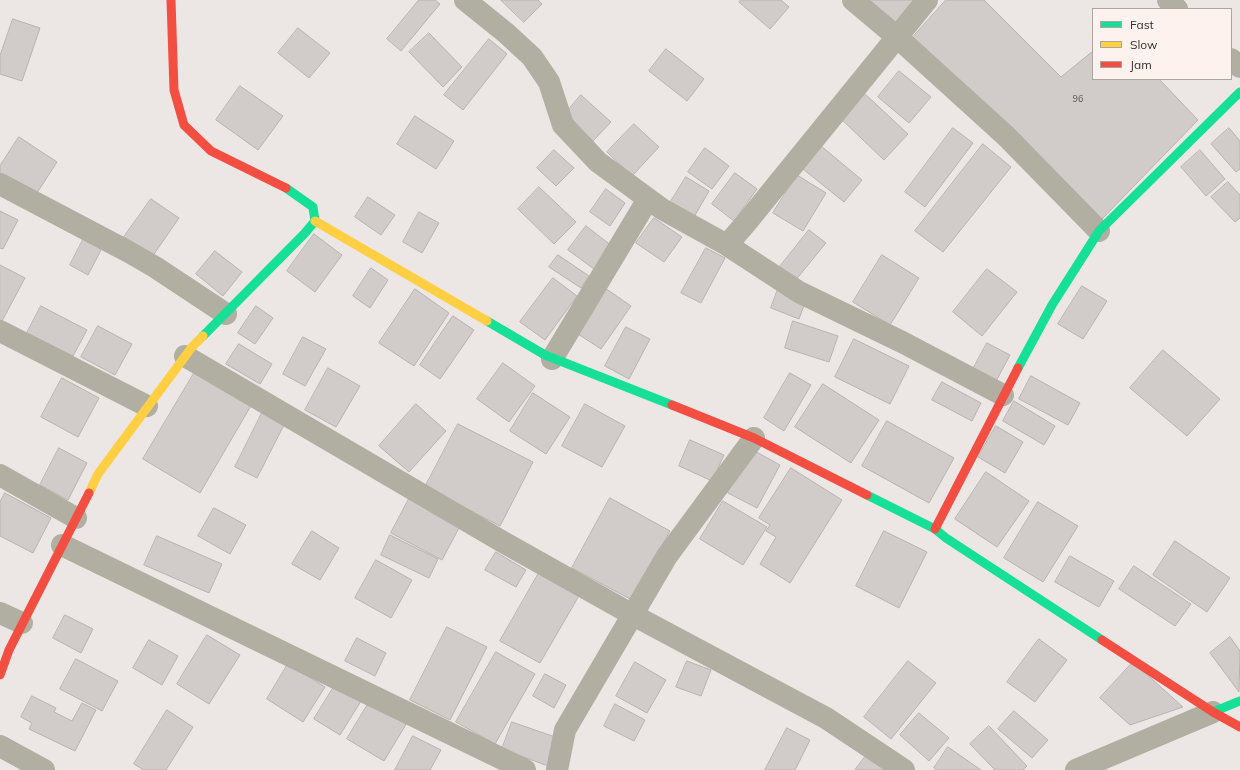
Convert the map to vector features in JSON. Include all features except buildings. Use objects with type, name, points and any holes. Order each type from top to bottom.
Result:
[{"type":"street","points":[[0,674],[9,650],[22,623],[98,474],[192,347],[226,314],[315,221],[313,207],[281,185],[211,151],[184,125],[174,90],[171,0]]},
{"type":"street","points":[[464,0],[506,33],[532,57],[549,82],[563,125],[598,162],[648,199],[662,209],[727,245],[799,292],[902,342],[1003,395]]},
{"type":"street","points":[[853,0],[897,37],[1006,136],[1099,231]]},
{"type":"street","points":[[727,245],[928,0]]},
{"type":"street","points":[[1168,0],[1176,8]]},
{"type":"street","points":[[1232,60],[1240,67]]},
{"type":"street","points":[[935,529],[1003,395],[1052,305],[1099,231],[1240,92]]},
{"type":"street","points":[[0,184],[129,252],[155,267],[226,314]]},
{"type":"street","points":[[552,358],[648,199]]},
{"type":"street","points":[[315,221],[545,355],[754,438],[935,529],[946,538],[1213,712],[1240,727]]},
{"type":"street","points":[[0,331],[147,406]]},
{"type":"street","points":[[185,356],[502,542],[633,615],[826,718],[904,770]]},
{"type":"street","points":[[557,770],[566,730],[667,556],[754,438]]},
{"type":"street","points":[[0,475],[76,518]]},
{"type":"street","points":[[62,545],[525,770]]},
{"type":"street","points":[[0,613],[22,623]]},
{"type":"street","points":[[1076,770],[1240,701]]},
{"type":"street","points":[[0,746],[44,770]]},
{"type":"traffic: fast","points":[[1018,368],[1052,305],[1099,231],[1240,92]]},
{"type":"traffic: fast","points":[[203,336],[305,233],[315,221],[313,207],[286,188]]},
{"type":"traffic: fast","points":[[487,321],[545,355],[672,405]]},
{"type":"traffic: fast","points":[[867,495],[935,529],[946,538],[1102,640]]},
{"type":"traffic: fast","points":[[1213,712],[1240,701]]},
{"type":"traffic: slow","points":[[315,221],[487,321]]},
{"type":"traffic: slow","points":[[89,493],[98,474],[192,347],[203,336]]},
{"type":"traffic: jam","points":[[171,0],[174,90],[184,125],[211,151],[286,188]]},
{"type":"traffic: jam","points":[[935,529],[1018,368]]},
{"type":"traffic: jam","points":[[672,405],[754,438],[867,495]]},
{"type":"traffic: jam","points":[[0,675],[9,650],[89,493]]},
{"type":"traffic: jam","points":[[1102,640],[1213,712],[1240,727]]}]
